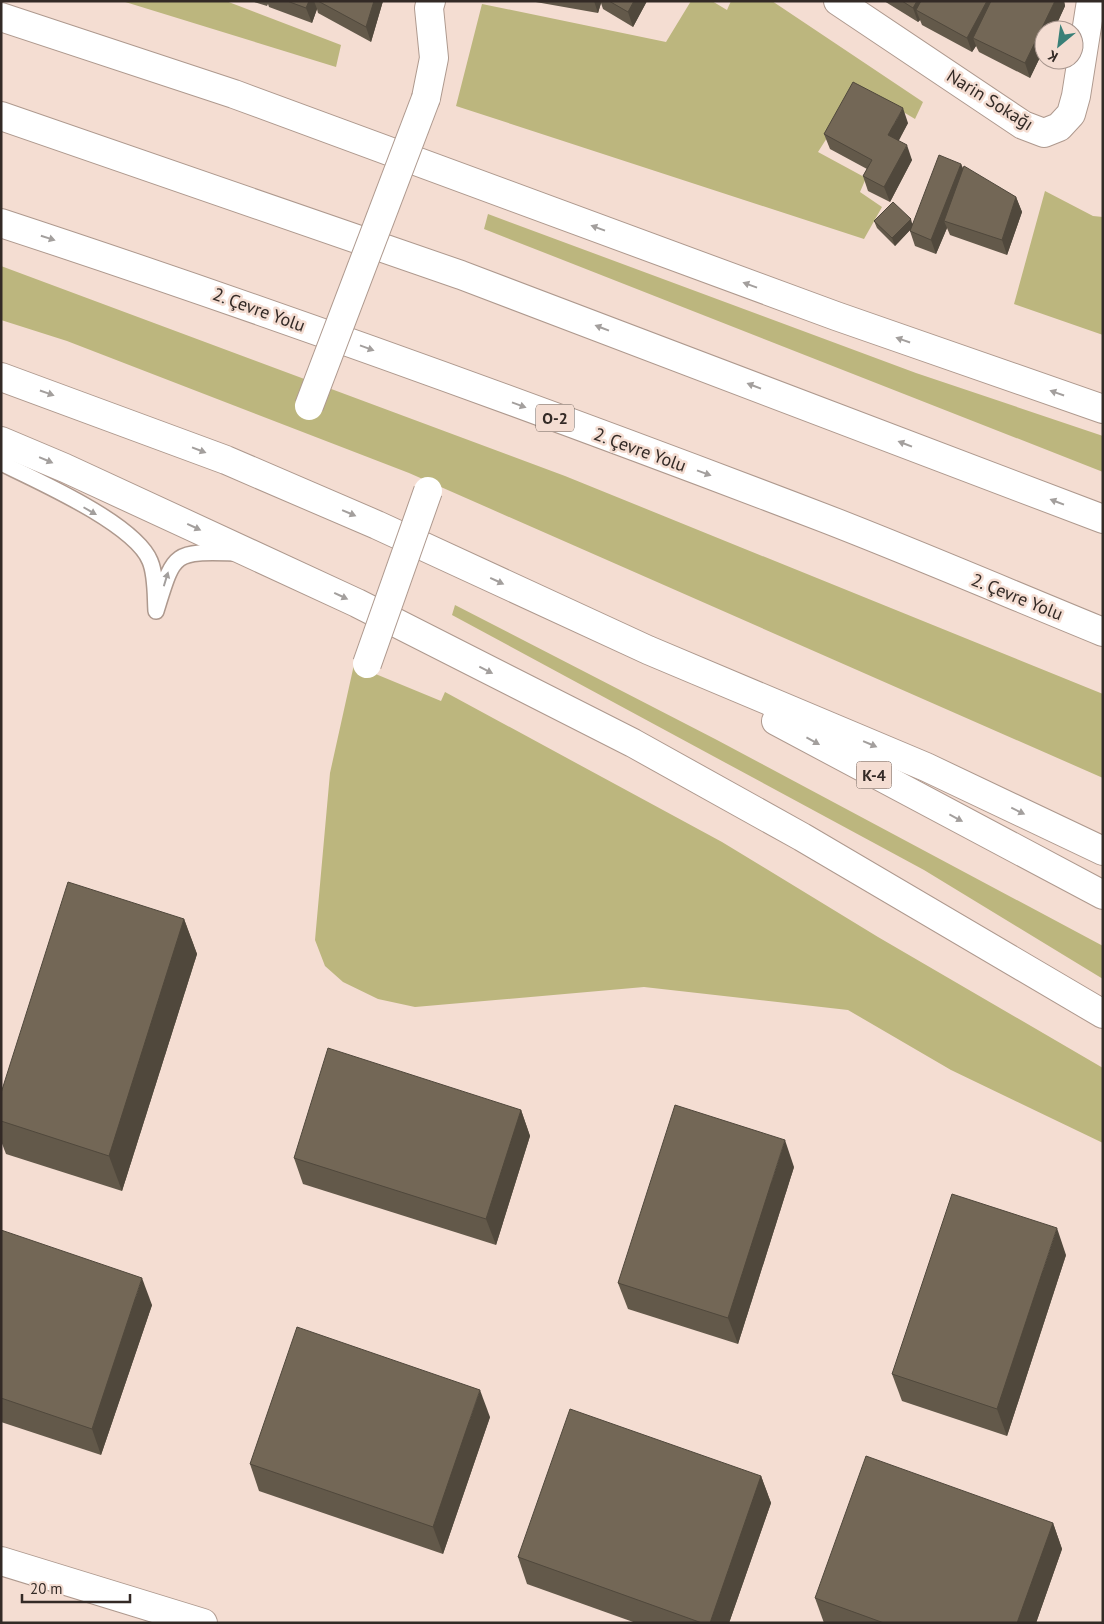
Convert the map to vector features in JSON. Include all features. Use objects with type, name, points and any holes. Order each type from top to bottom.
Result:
[{"type":"main road","name":"Narin Sokağı","points":[[838,1],[1023,124],[1044,133],[1059,127],[1070,114],[1076,96],[1091,1]]},
{"type":"main road","points":[[309,406],[426,98],[434,58],[427,3]]},
{"type":"main road","points":[[1,17],[234,94],[836,316],[1103,409]]},
{"type":"main road","points":[[1,116],[462,275],[1103,519]]},
{"type":"main road","name":"2. Çevre Yolu","points":[[1,223],[186,284],[597,434],[826,519],[1103,632]]},
{"type":"main road","points":[[1,377],[84,406],[234,464],[377,525],[648,650],[926,767],[1103,851]]},
{"type":"main road","points":[[1,441],[65,468],[357,603],[633,743],[802,837],[1103,1014]]},
{"type":"main road","points":[[367,664],[428,491]]},
{"type":"main road","name":"K-4","points":[[648,650],[893,785],[1103,895]]},
{"type":"main road","points":[[1,1561],[202,1623]]},
{"type":"lane","points":[[1,463],[111,522],[141,546],[151,562],[156,611],[169,571],[181,555],[199,552],[249,553]]},
{"type":"shaded area","points":[[122,1],[226,1],[341,45],[336,67]]},
{"type":"shaded area","points":[[691,1],[712,1],[727,10],[731,1],[772,1],[923,102],[915,119],[860,86],[818,152],[866,178],[860,192],[882,207],[864,239],[456,106],[482,4],[666,42]]},
{"type":"shaded area","points":[[1045,191],[1093,216],[1103,217],[1103,335],[1014,304]]},
{"type":"shaded area","points":[[488,214],[916,373],[1103,436],[1103,472],[484,229]]},
{"type":"shaded area","points":[[1,266],[565,476],[1103,694],[1103,778],[409,473],[67,341],[1,320]]},
{"type":"shaded area","points":[[455,605],[717,740],[1103,946],[1103,979],[924,870],[452,615]]},
{"type":"shaded area","points":[[357,651],[361,668],[441,701],[445,692],[722,842],[878,937],[1103,1068],[1103,1143],[951,1070],[848,1010],[644,987],[415,1007],[378,999],[343,982],[325,966],[315,940],[330,773]]},
{"type":"building","points":[[287,1],[309,1],[306,8]]},
{"type":"building","points":[[318,1],[374,1],[366,27]]},
{"type":"building","points":[[609,1],[634,1],[628,12]]},
{"type":"building","points":[[902,1],[917,1],[913,8]]},
{"type":"building","points":[[921,1],[987,1],[967,38],[916,10]]},
{"type":"building","points":[[991,1],[1055,1],[1046,20],[1034,20],[1034,44],[1025,63],[973,38]]},
{"type":"building","points":[[853,82],[903,108],[888,135],[907,145],[884,187],[863,176],[872,160],[824,134]]},
{"type":"building","points":[[939,155],[961,164],[931,240],[910,231]]},
{"type":"building","points":[[964,166],[1016,197],[1002,240],[944,221]]},
{"type":"building","points":[[893,202],[911,219],[892,238],[874,221]]},
{"type":"building","points":[[68,882],[184,919],[109,1156],[1,1121],[1,1093]]},
{"type":"building","points":[[328,1048],[521,1110],[486,1219],[294,1158]]},
{"type":"building","points":[[675,1105],[785,1140],[728,1318],[618,1283]]},
{"type":"building","points":[[952,1194],[1057,1228],[997,1409],[892,1374]]},
{"type":"building","points":[[1,1230],[142,1278],[92,1429],[1,1398]]},
{"type":"building","points":[[297,1327],[480,1390],[433,1527],[250,1464]]},
{"type":"building","points":[[570,1409],[761,1476],[710,1623],[702,1623],[518,1557]]},
{"type":"building","points":[[866,1456],[1053,1523],[1017,1623],[884,1623],[815,1598]]}]
